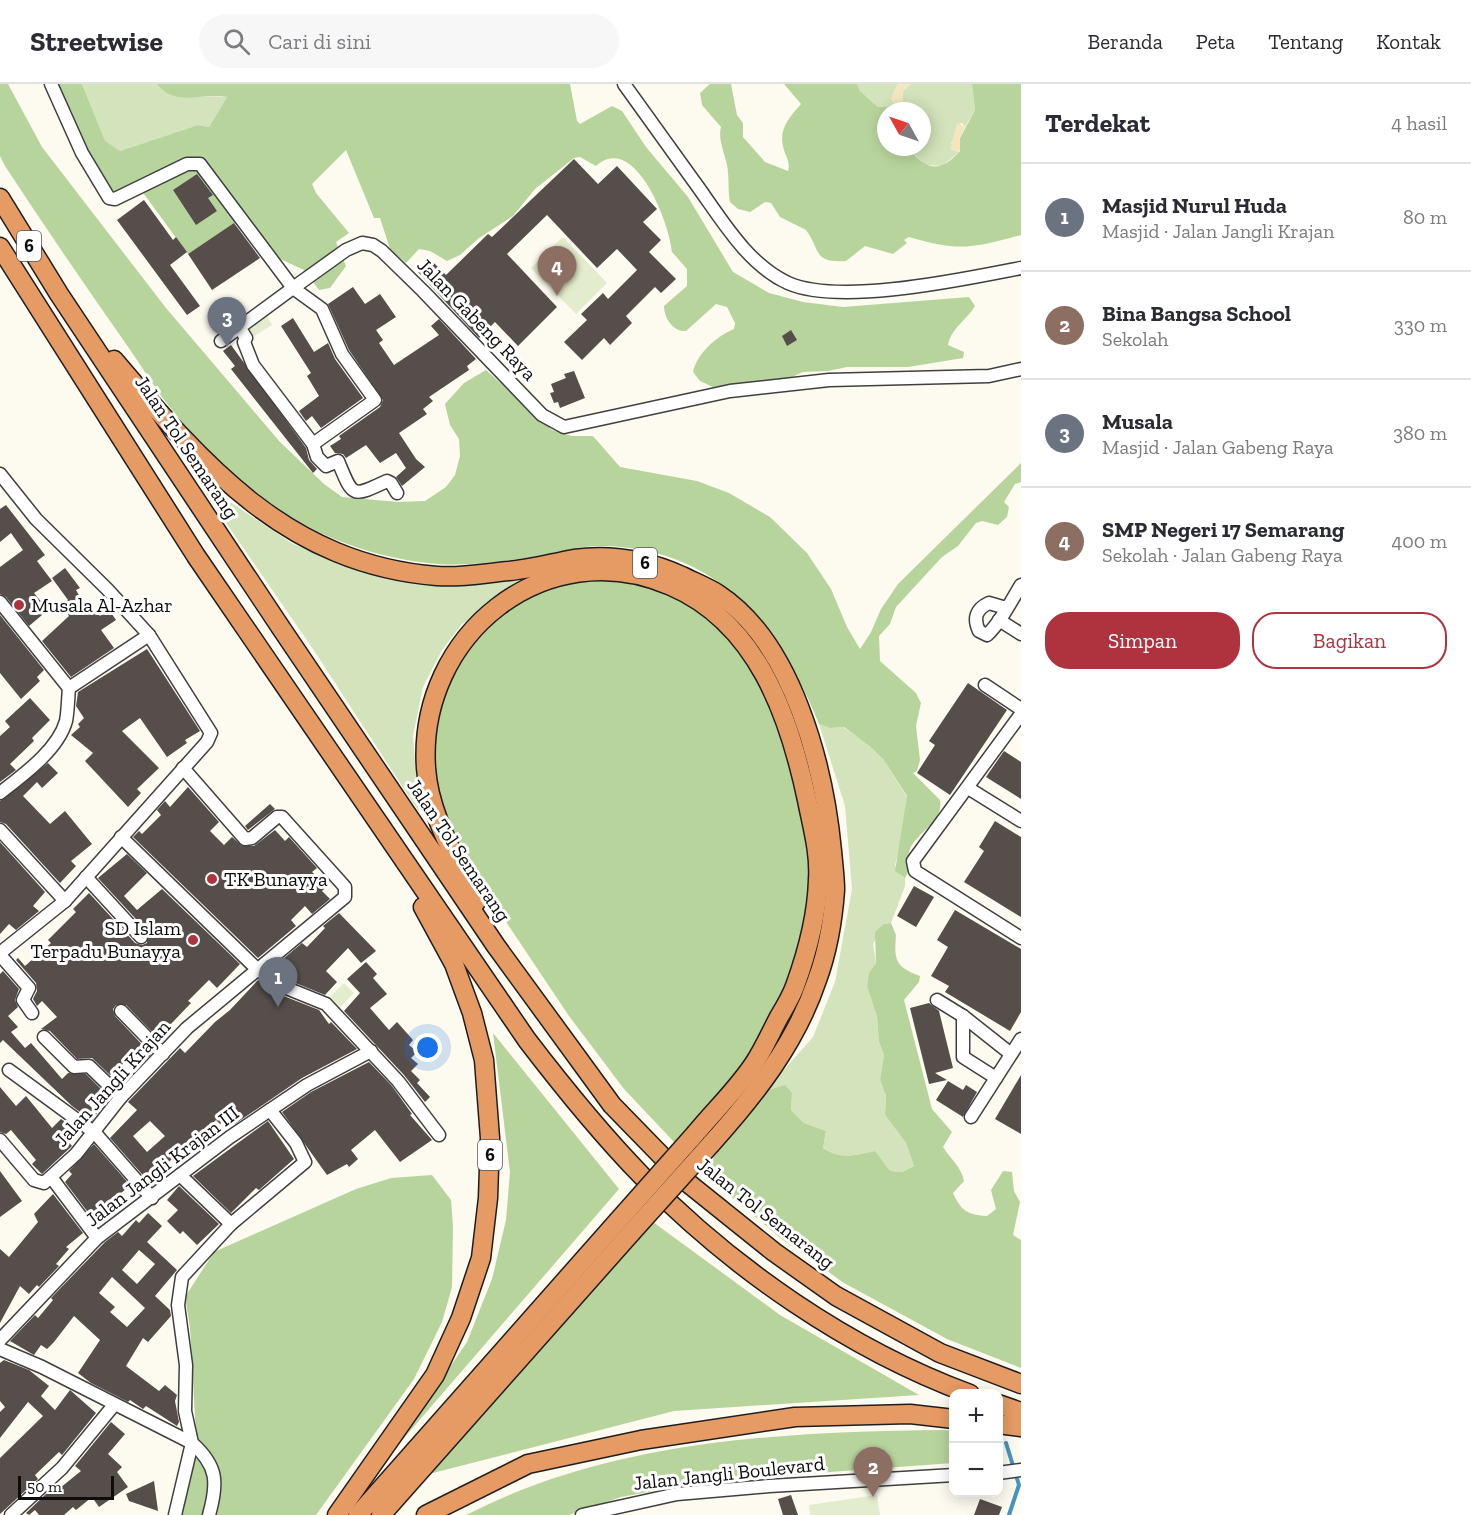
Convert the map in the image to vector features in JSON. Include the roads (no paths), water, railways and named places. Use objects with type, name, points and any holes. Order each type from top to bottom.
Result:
[{"type":"highway","name":"Jalan Tol Semarang","points":[[0,198],[59,294],[496,946],[612,1105],[688,1183],[774,1252],[836,1296],[940,1353],[1021,1384]]},
{"type":"highway","name":"6","points":[[0,247],[196,556],[527,1040],[572,1098],[642,1176],[724,1249],[793,1301],[868,1347],[959,1389]]},
{"type":"highway","name":"6","points":[[59,294],[174,430],[225,481],[261,511],[306,538],[389,568],[438,576],[529,570],[599,557],[637,561],[673,572],[719,595],[753,627],[778,662],[797,699],[810,737],[828,809],[835,889],[819,977],[798,1029],[745,1106],[711,1144],[624,1228],[358,1515]]},
{"type":"highway","name":"6","points":[[381,1515],[624,1228],[696,1133],[754,1064],[794,989],[812,927],[819,878],[814,836],[788,725],[768,679],[744,642],[714,611],[670,585],[634,574],[599,570],[556,577],[501,603],[473,627],[456,649],[438,685],[428,722],[426,768],[434,808],[496,946]]},
{"type":"highway","name":"6","points":[[337,1515],[435,1375],[461,1318],[481,1258],[489,1198],[490,1138],[484,1060],[472,1013],[454,964],[355,786]]},
{"type":"highway","points":[[1003,1405],[1021,1412]]},
{"type":"highway","points":[[426,1515],[528,1464],[641,1440],[795,1417],[910,1414],[949,1418]]},
{"type":"highway","points":[[1003,1425],[1021,1427]]},
{"type":"street","points":[[51,84],[82,153],[109,198],[114,199],[187,164],[200,164],[293,288],[322,309],[342,354],[375,400],[313,444]]},
{"type":"street","points":[[624,84],[734,236],[757,261],[787,282],[814,290],[868,292],[1021,268]]},
{"type":"street","name":"Jalan Gabeng Raya","points":[[293,288],[345,250],[362,243],[373,245],[382,250],[423,291],[542,415],[558,425],[568,427],[730,391],[829,381],[989,376],[1021,369]]},
{"type":"street","points":[[221,341],[293,288]]},
{"type":"street","points":[[239,327],[254,365],[313,444],[317,457],[326,466],[338,461],[348,486],[357,492],[364,493],[387,481],[397,493]]},
{"type":"street","points":[[0,474],[36,519],[108,590],[149,635],[209,727],[211,734],[207,742],[65,901],[0,954],[29,988],[23,1000],[32,1012]]},
{"type":"street","points":[[1006,608],[989,603],[976,614],[975,623],[983,634],[987,635],[999,620],[1021,585]]},
{"type":"street","points":[[0,602],[69,688],[66,720],[60,732],[45,753],[2,788]]},
{"type":"street","points":[[999,620],[1021,634]]},
{"type":"street","points":[[69,688],[149,635]]},
{"type":"street","points":[[985,685],[1021,710]]},
{"type":"street","points":[[1021,714],[914,861],[913,866],[915,871],[1021,938]]},
{"type":"street","name":"Jalan Jangli Krajan","points":[[51,1177],[95,1133],[121,1097],[194,1022],[342,902],[346,894],[345,887],[282,817],[277,817],[252,838],[245,839],[183,768]]},
{"type":"street","points":[[968,788],[1021,821]]},
{"type":"street","points":[[0,830],[65,901]]},
{"type":"street","points":[[121,837],[258,970],[284,987],[326,1004],[411,1096],[439,1136]]},
{"type":"street","points":[[86,877],[141,937]]},
{"type":"street","points":[[937,1000],[963,1016],[1011,1054]]},
{"type":"street","points":[[121,1011],[163,1054]]},
{"type":"street","points":[[963,1016],[963,1056],[996,1078]]},
{"type":"street","points":[[44,1036],[74,1067],[89,1066],[121,1097]]},
{"type":"street","points":[[971,1117],[1021,1039]]},
{"type":"street","name":"Jalan Jangli Krajan III","points":[[0,1340],[97,1238],[270,1110],[307,1085],[371,1052]]},
{"type":"street","points":[[9,1070],[95,1133],[152,1198]]},
{"type":"street","points":[[175,1515],[192,1443],[185,1411],[186,1365],[179,1292],[182,1277],[231,1224],[304,1162],[296,1143],[270,1110]]},
{"type":"street","points":[[0,1140],[38,1183],[44,1183],[51,1177],[97,1238]]},
{"type":"street","points":[[180,1175],[231,1224]]},
{"type":"street","points":[[0,1349],[42,1367],[192,1443],[205,1457],[215,1475],[216,1491],[209,1515]]},
{"type":"street","points":[[11,1515],[62,1468],[114,1405]]},
{"type":"street","points":[[1003,1472],[1021,1470]]},
{"type":"street","name":"Jalan Jangli Boulevard","points":[[589,1514],[677,1494],[949,1475]]},
{"type":"waterway","points":[[1006,1443],[1019,1485],[1009,1515]]},
{"type":"place","name":"SMP Negeri 17 Semarang","points":[[557,296]]},
{"type":"place","name":"Musala","points":[[227,347]]},
{"type":"place","name":"Musala Al-Azhar","points":[[19,605]]},
{"type":"place","name":"TK Bunayya","points":[[212,879]]},
{"type":"place","name":"SD Islam Terpadu Bunayya","points":[[193,940]]},
{"type":"place","name":"Masjid Nurul Huda","points":[[278,1007]]},
{"type":"place","name":"Bina Bangsa School","points":[[873,1497]]}]
